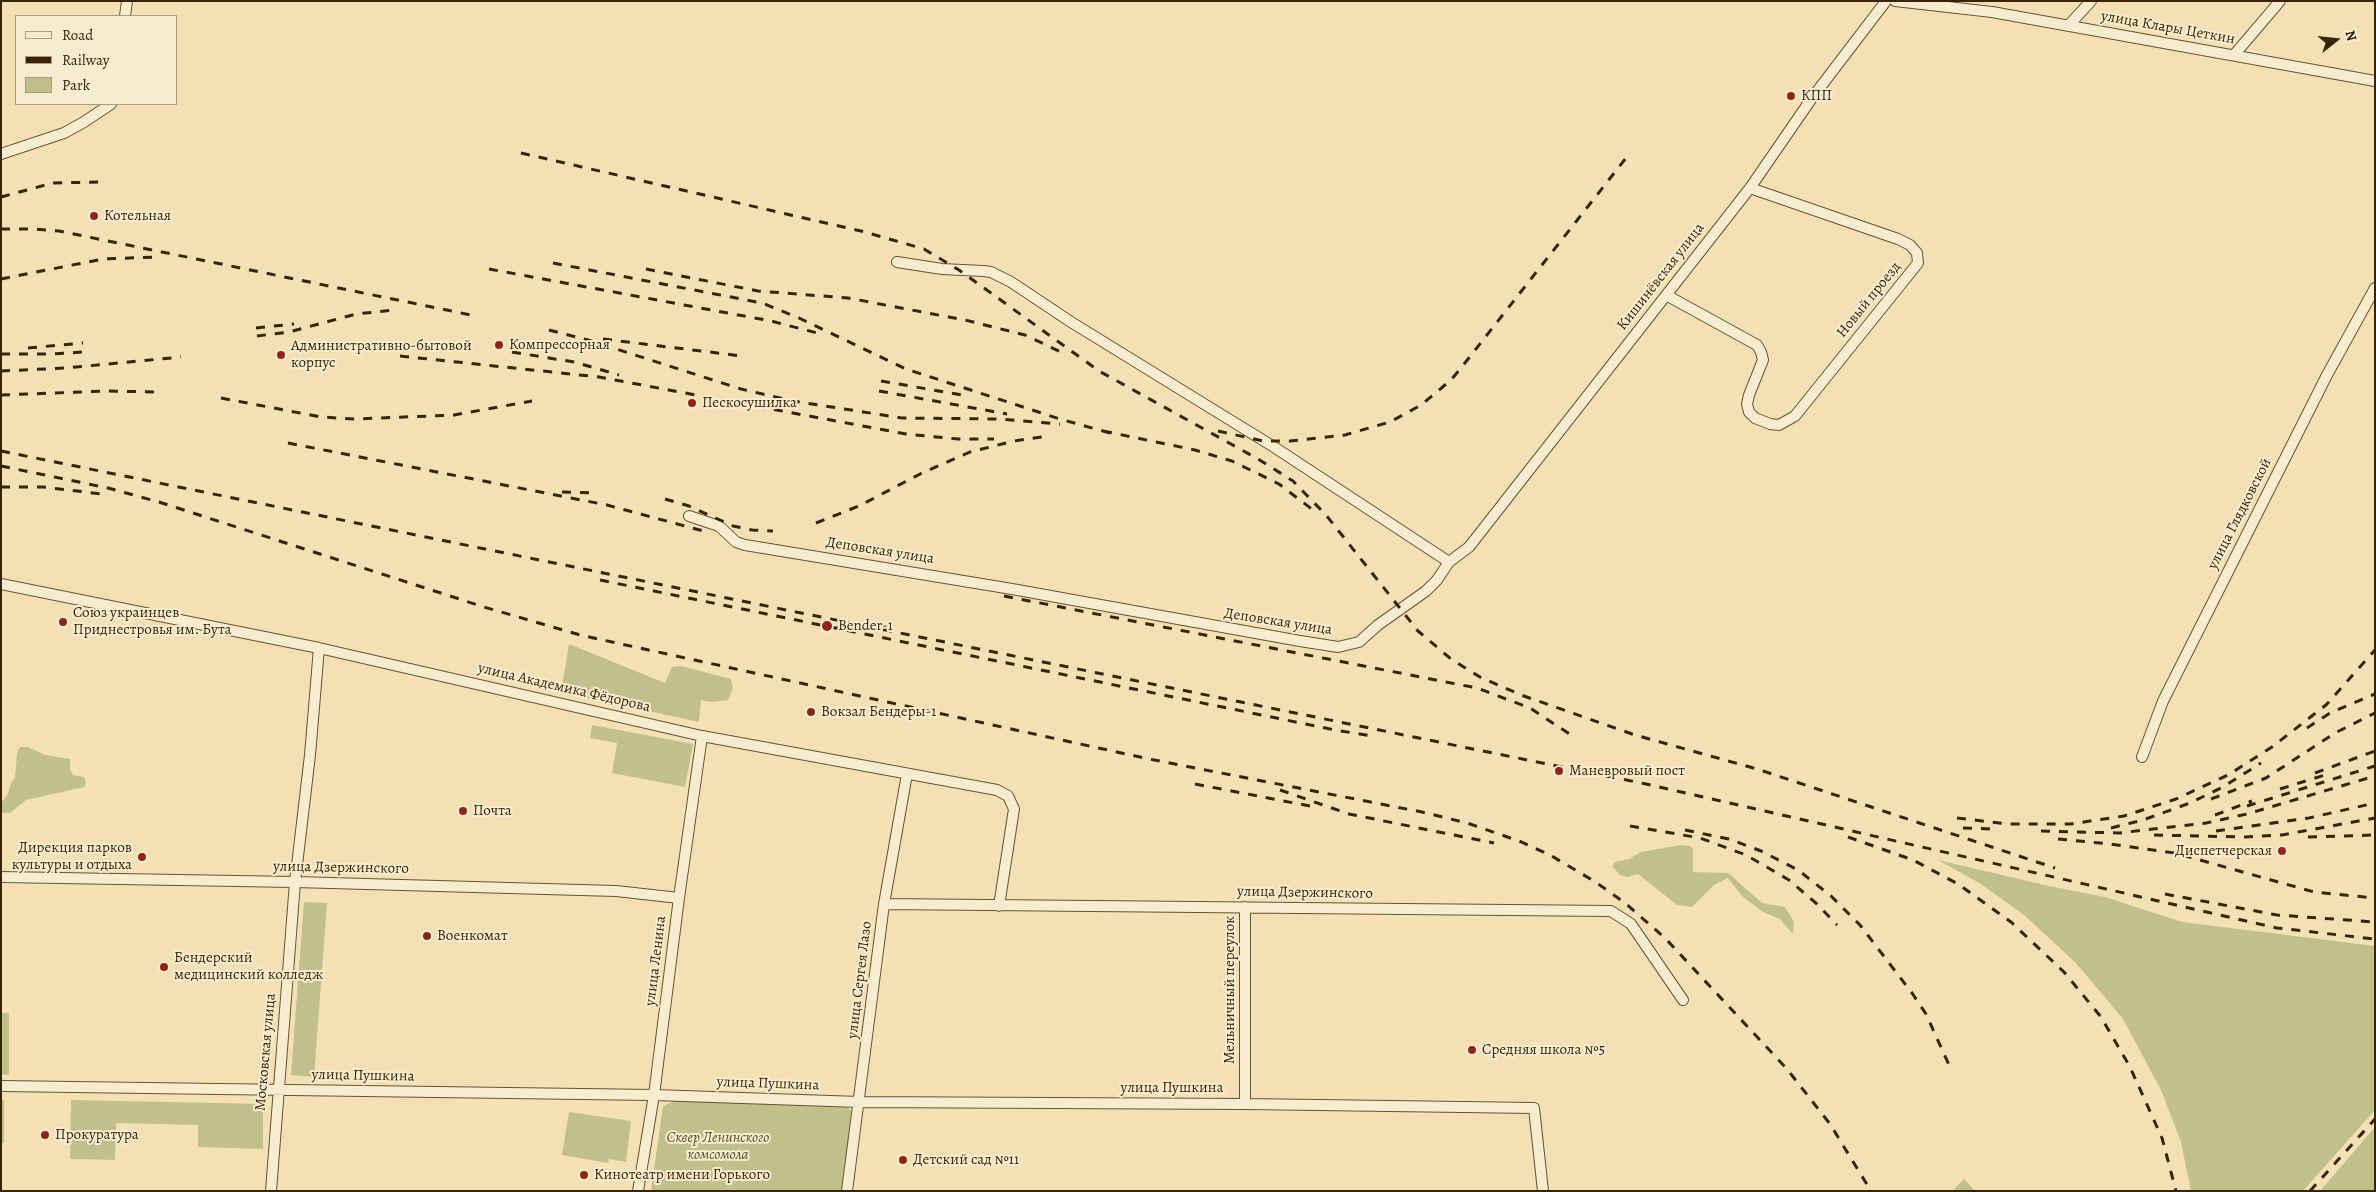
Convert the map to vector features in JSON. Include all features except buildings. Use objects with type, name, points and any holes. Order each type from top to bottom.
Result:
[{"type":"street","points":[[125,15],[127,1]]},
{"type":"street","name":"Кишинёвская улица","points":[[1449,562],[1469,547],[1562,430],[1750,188],[1812,98],[1886,1]]},
{"type":"street","name":"улица Клары Цеткин","points":[[1895,1],[1992,12],[2375,81]]},
{"type":"street","points":[[2069,26],[2091,1]]},
{"type":"street","points":[[2234,55],[2280,1]]},
{"type":"street","points":[[1,154],[64,133],[109,105]]},
{"type":"street","name":"Новый проезд","points":[[1666,294],[1757,345],[1762,352],[1763,360],[1746,404],[1749,412],[1755,418],[1770,424],[1787,422],[1795,416],[1918,263],[1917,254],[1910,245],[1898,239],[1750,188]]},
{"type":"street","points":[[898,262],[942,269],[983,271],[1011,282],[1071,322],[1274,448],[1449,562]]},
{"type":"street","name":"улица Глядковской","points":[[2142,757],[2162,701],[2327,375],[2375,288]]},
{"type":"street","name":"Деповская улица","points":[[689,516],[719,526],[736,542],[745,545],[842,559],[1258,634],[1338,646],[1359,642],[1385,620],[1426,591],[1437,580],[1449,562]]},
{"type":"street","name":"улица Академика Фёдорова","points":[[1,584],[319,648],[702,736],[997,790],[1008,796],[1014,809],[1000,906]]},
{"type":"street","name":"Московская улица","points":[[271,1191],[277,1090],[294,882],[310,755],[319,648]]},
{"type":"street","name":"улица Ленина","points":[[638,1191],[654,1095],[702,736]]},
{"type":"street","name":"улица Сергея Лазо","points":[[848,1191],[884,904],[907,774]]},
{"type":"street","name":"улица Дзержинского","points":[[1,877],[294,882],[616,891],[679,898]]},
{"type":"street","name":"улица Дзержинского","points":[[884,904],[1000,906],[1102,904],[1611,911],[1630,924],[1683,1000]]},
{"type":"street","name":"Мельничный переулок","points":[[1244,1104],[1245,907]]},
{"type":"street","name":"улица Пушкина","points":[[1,1086],[654,1095],[860,1102],[1534,1108],[1543,1191]]},
{"type":"green space","points":[[569,644],[665,683],[672,667],[681,666],[731,679],[733,688],[728,700],[710,702],[701,700],[699,722],[561,692]]},
{"type":"green space","points":[[592,725],[693,744],[685,787],[612,773],[617,743],[590,738]]},
{"type":"green space","points":[[20,747],[28,747],[45,755],[70,759],[70,769],[73,775],[84,777],[86,783],[84,787],[26,800],[10,813],[1,813],[1,803],[8,794],[11,783],[15,778],[17,753]]},
{"type":"green space","points":[[1680,845],[1690,846],[1693,849],[1693,872],[1728,873],[1762,903],[1785,907],[1794,922],[1793,934],[1780,919],[1763,912],[1743,897],[1728,878],[1714,885],[1692,907],[1677,905],[1638,874],[1627,877],[1620,875],[1612,866],[1615,862],[1629,859],[1641,852]]},
{"type":"green space","points":[[1938,860],[2105,897],[2182,922],[2375,946],[2375,1110],[2303,1191],[2191,1191],[2181,1142],[2161,1090],[2123,1019],[2076,963],[2024,915],[1981,884]]},
{"type":"green space","points":[[304,902],[327,903],[314,1077],[291,1075]]},
{"type":"green space","points":[[1,1013],[9,1013],[9,1075],[1,1074]]},
{"type":"green space","points":[[1,1100],[4,1100],[4,1143],[1,1143]]},
{"type":"green space","points":[[71,1100],[263,1104],[263,1149],[198,1147],[198,1125],[116,1123],[115,1160],[70,1159]]},
{"type":"green space","name":"Сквер Ленинского комсомола","points":[[675,1101],[844,1106],[850,1109],[853,1115],[844,1191],[651,1191],[663,1106]]},
{"type":"green space","points":[[569,1112],[631,1121],[626,1162],[609,1159],[608,1163],[562,1155]]},
{"type":"green space","points":[[2375,1127],[2375,1191],[2320,1191]]},
{"type":"green space","points":[[1964,1179],[1975,1191],[1954,1191]]},
{"type":"railway","points":[[521,153],[865,232],[924,249],[959,270],[1099,371],[1258,459],[1293,481],[1326,515],[1418,631],[1451,659],[1480,677],[1521,695],[1635,735],[1757,769],[2055,868]]},
{"type":"railway","points":[[1218,431],[1263,441],[1290,441],[1345,435],[1390,422],[1421,405],[1451,380],[1461,368],[1626,158]]},
{"type":"railway","points":[[1,197],[53,183],[100,182]]},
{"type":"railway","points":[[1,229],[59,231],[476,316]]},
{"type":"railway","points":[[1,279],[103,259],[158,257]]},
{"type":"railway","points":[[553,263],[762,303],[799,318],[906,369],[1060,419],[1110,433]]},
{"type":"railway","points":[[489,269],[771,321],[821,334]]},
{"type":"railway","points":[[646,269],[758,291],[848,298],[965,320],[1025,335],[1065,354]]},
{"type":"railway","points":[[257,336],[289,332],[356,314],[394,310]]},
{"type":"railway","points":[[256,328],[294,324]]},
{"type":"railway","points":[[549,330],[588,340],[741,389],[793,401],[902,418],[999,419],[1060,424]]},
{"type":"railway","points":[[603,339],[742,356]]},
{"type":"railway","points":[[28,348],[83,343]]},
{"type":"railway","points":[[1,354],[84,352]]},
{"type":"railway","points":[[512,352],[574,362],[619,375]]},
{"type":"railway","points":[[400,356],[599,377],[906,434],[958,439],[994,439]]},
{"type":"railway","points":[[1,371],[66,368],[181,357]]},
{"type":"railway","points":[[881,381],[968,396]]},
{"type":"railway","points":[[1,395],[107,391],[159,392]]},
{"type":"railway","points":[[879,391],[1007,414]]},
{"type":"railway","points":[[221,398],[321,417],[355,419],[454,415],[532,401]]},
{"type":"railway","points":[[1103,431],[1195,450],[1232,461],[1279,484],[1313,510]]},
{"type":"railway","points":[[816,523],[859,506],[920,474],[970,452],[1014,441],[1049,436]]},
{"type":"railway","points":[[288,443],[607,505],[707,532]]},
{"type":"railway","points":[[1,451],[1646,784],[2277,928],[2375,939]]},
{"type":"railway","points":[[1,466],[108,488],[159,502],[484,607],[580,635],[1149,759],[1422,812],[1467,823],[1519,841],[1550,855],[1594,881],[1625,903],[1665,938],[1787,1069],[1830,1124],[1871,1191]]},
{"type":"railway","points":[[1,487],[43,487],[102,494]]},
{"type":"railway","points":[[562,492],[595,493]]},
{"type":"railway","points":[[665,499],[689,506],[733,526],[752,530],[773,531]]},
{"type":"railway","points":[[600,580],[1372,736]]},
{"type":"railway","points":[[1004,596],[1477,688],[1530,708],[1571,735]]},
{"type":"railway","points":[[1957,818],[2008,824],[2070,824],[2124,816],[2176,799],[2228,775],[2272,747],[2326,705],[2375,650]]},
{"type":"railway","points":[[2307,728],[2330,713],[2375,694]]},
{"type":"railway","points":[[2211,799],[2266,778],[2335,733],[2375,713]]},
{"type":"railway","points":[[2315,773],[2375,751]]},
{"type":"railway","points":[[2111,828],[2143,820],[2190,803],[2223,787],[2261,763]]},
{"type":"railway","points":[[2247,806],[2375,766]]},
{"type":"railway","points":[[2280,789],[2325,775]]},
{"type":"railway","points":[[2041,831],[2119,833],[2206,823],[2247,814],[2375,776]]},
{"type":"railway","points":[[1195,784],[1310,806]]},
{"type":"railway","points":[[1280,790],[1349,814],[1494,843]]},
{"type":"railway","points":[[2215,815],[2252,801]]},
{"type":"railway","points":[[2216,831],[2309,818],[2375,803]]},
{"type":"railway","points":[[2154,835],[2245,837],[2282,835],[2375,818]]},
{"type":"railway","points":[[1630,826],[1700,838],[1746,855],[1789,880],[1817,904],[1837,925]]},
{"type":"railway","points":[[1963,828],[1993,829]]},
{"type":"railway","points":[[1685,830],[1729,839],[1761,851],[1798,870],[1831,896],[1860,925],[1912,993],[1926,1014],[1949,1065]]},
{"type":"railway","points":[[2308,837],[2375,835]]},
{"type":"railway","points":[[1848,837],[1913,860],[1958,884],[2011,922],[2064,972],[2101,1017],[2130,1067],[2162,1138],[2176,1191]]},
{"type":"railway","points":[[2058,839],[2175,853],[2314,892],[2375,898]]},
{"type":"railway","points":[[2165,894],[2277,915],[2375,922]]},
{"type":"railway","points":[[2310,1191],[2375,1119]]},
{"type":"place","name":"КПП","points":[[1791,96]]},
{"type":"place","name":"Котельная","points":[[94,216]]},
{"type":"place","name":"Компрессорная","points":[[499,345]]},
{"type":"place","name":"Административно-бытовой корпус","points":[[281,355]]},
{"type":"place","name":"Пескосушилка","points":[[692,403]]},
{"type":"place","name":"Союз украинцев Приднестровья им. Бута","points":[[63,622]]},
{"type":"place","name":"Bender-1","points":[[827,626]]},
{"type":"place","name":"Вокзал Бендеры-1","points":[[811,712]]},
{"type":"place","name":"Маневровый пост","points":[[1559,771]]},
{"type":"place","name":"Почта","points":[[463,811]]},
{"type":"place","name":"Диспетчерская","points":[[2282,851]]},
{"type":"place","name":"Дирекция парков культуры и отдыха","points":[[142,857]]},
{"type":"place","name":"Военкомат","points":[[427,936]]},
{"type":"place","name":"Бендерский медицинский колледж","points":[[164,967]]},
{"type":"place","name":"Средняя школа №5","points":[[1472,1050]]},
{"type":"place","name":"Прокуратура","points":[[45,1135]]},
{"type":"place","name":"Детский сад №11","points":[[903,1160]]},
{"type":"place","name":"Кинотеатр имени Горького","points":[[584,1175]]}]
